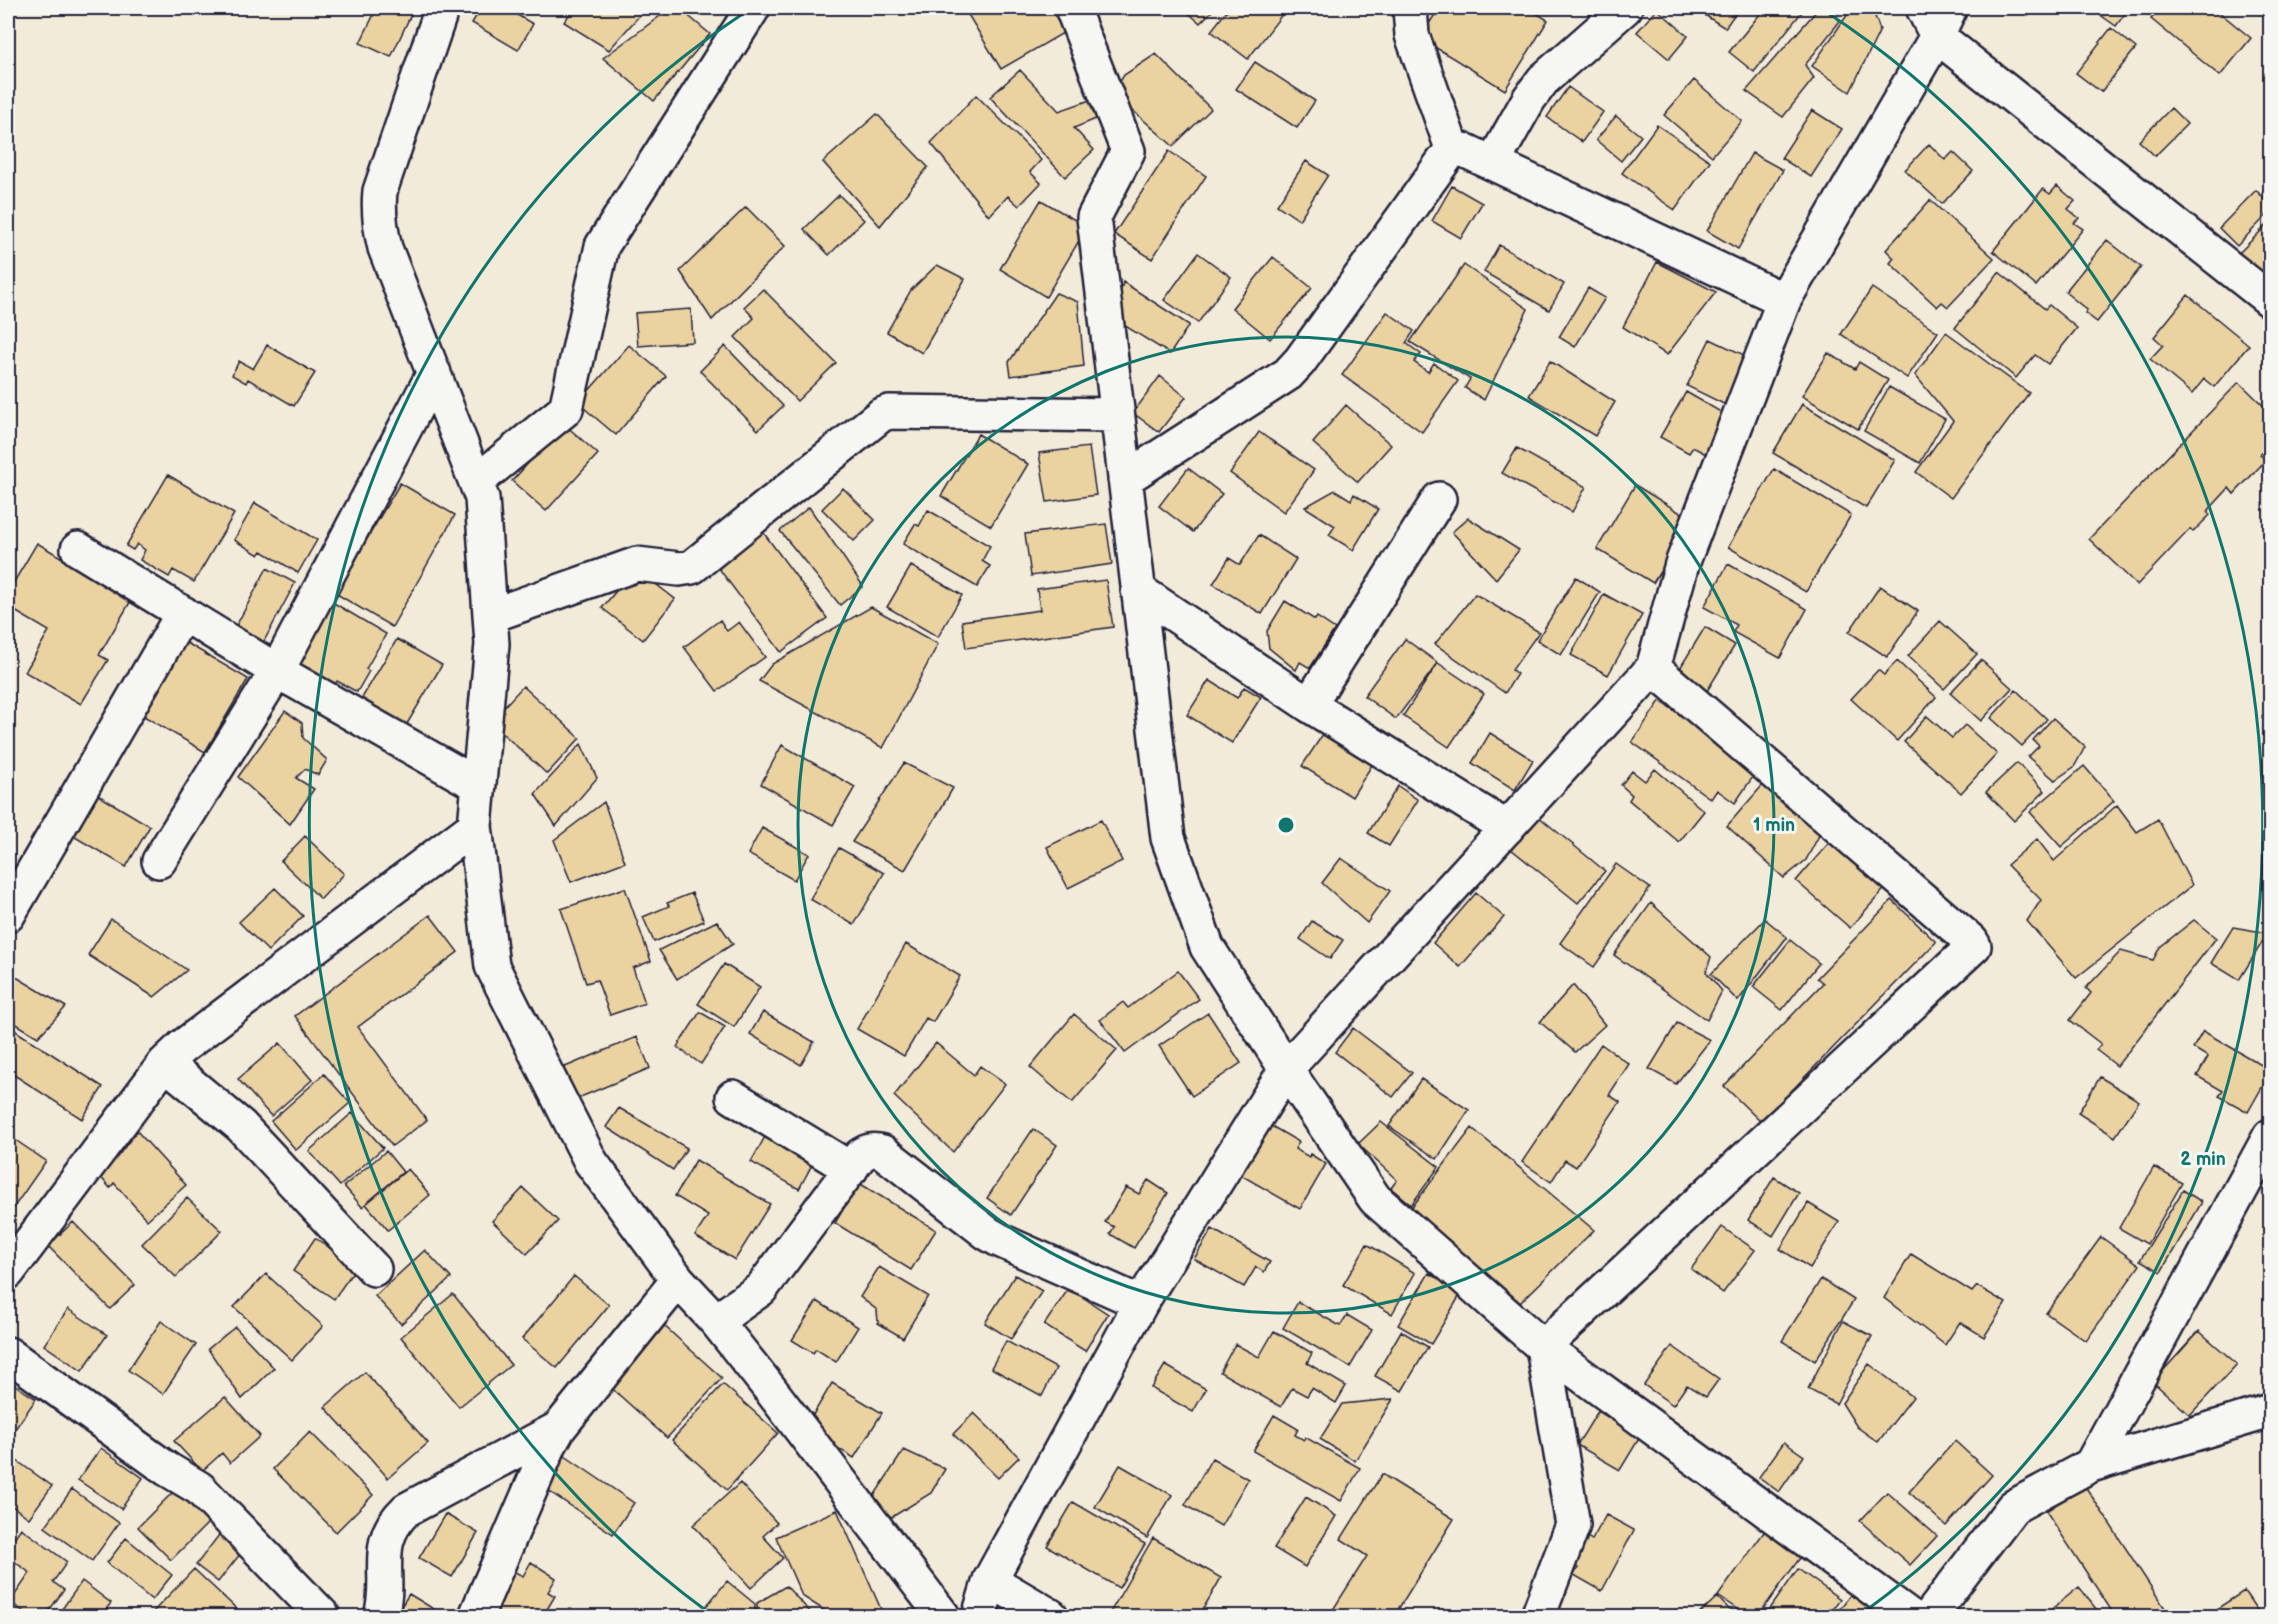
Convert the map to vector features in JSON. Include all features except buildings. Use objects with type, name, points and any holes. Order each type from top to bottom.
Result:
[{"type":"street","points":[[442,8],[380,191],[378,208],[385,248],[482,498],[492,644],[475,825],[492,966],[591,1162],[678,1280],[716,1321],[943,1617]]},
{"type":"street","points":[[476,482],[566,409],[602,246],[753,8]]},
{"type":"street","points":[[1072,8],[1128,151],[1094,217],[1168,838],[1207,947],[1286,1069],[1375,1199],[1544,1347],[1910,1617]]},
{"type":"street","points":[[1410,8],[1412,35],[1453,151]]},
{"type":"street","points":[[1493,163],[1529,99],[1543,80],[1625,8]]},
{"type":"street","points":[[979,1617],[990,1580],[1141,1303],[1286,1069],[1653,668],[1682,564],[1784,300],[1937,17],[2271,300]]},
{"type":"street","points":[[1125,479],[1288,374],[1300,361],[1453,151],[1464,150],[1493,163],[1784,300]]},
{"type":"street","points":[[159,861],[277,671],[434,373]]},
{"type":"street","points":[[490,616],[637,564],[680,570],[692,567],[881,416],[889,412],[1117,415]]},
{"type":"street","points":[[1309,705],[1439,499]]},
{"type":"street","points":[[78,549],[277,671],[478,785]]},
{"type":"street","points":[[1138,590],[1309,705],[1507,828]]},
{"type":"street","points":[[8,915],[183,613]]},
{"type":"street","points":[[1544,1347],[1974,946],[1971,941],[1653,668]]},
{"type":"street","points":[[8,1272],[165,1063],[182,1047],[475,825]]},
{"type":"street","points":[[165,1063],[241,1126],[287,1172],[375,1269]]},
{"type":"street","points":[[733,1097],[851,1169]]},
{"type":"street","points":[[2091,1465],[2271,1136]]},
{"type":"street","points":[[716,1321],[761,1288],[851,1169],[866,1151],[875,1149],[883,1152],[993,1236],[1141,1303]]},
{"type":"street","points":[[476,1617],[550,1444],[559,1428],[678,1280]]},
{"type":"street","points":[[1538,1617],[1573,1525],[1544,1347]]},
{"type":"street","points":[[8,1354],[167,1469],[199,1488],[323,1617]]},
{"type":"street","points":[[1930,1617],[2013,1507],[2091,1465],[2271,1411]]},
{"type":"street","points":[[381,1617],[385,1604],[385,1545],[387,1533],[395,1521],[406,1510],[559,1428]]},
{"type":"street","points":[[990,1580],[1051,1617]]}]
